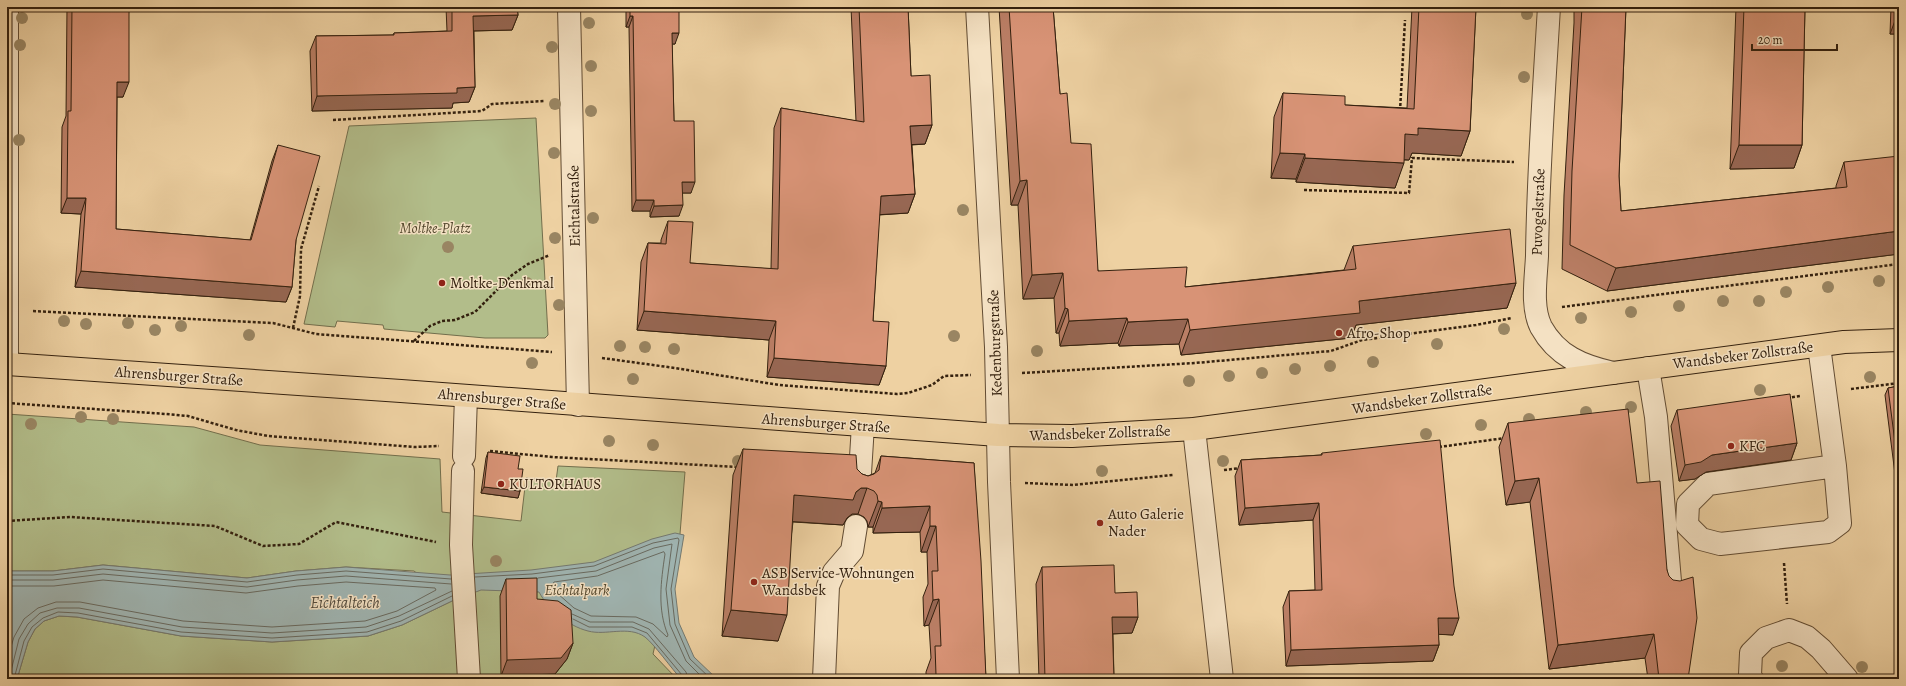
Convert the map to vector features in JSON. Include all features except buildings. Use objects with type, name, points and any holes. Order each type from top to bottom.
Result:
[{"type":"main road","name":"Wandsbeker Zollstraße","points":[[1844,342],[1899,324]]},
{"type":"main road","name":"Wandsbeker Zollstraße","points":[[998,435],[1072,436],[1194,429],[1844,342],[1899,340]]},
{"type":"main road","name":"Ahrensburger Straße","points":[[7,364],[998,435]]},
{"type":"street","points":[[7,7],[7,364]]},
{"type":"street","name":"Eichtalstraße","points":[[569,7],[578,405]]},
{"type":"street","name":"Kedenburgstraße","points":[[977,7],[996,374],[999,482],[1008,679]]},
{"type":"street","name":"Puvogelstraße","points":[[1549,7],[1537,209],[1537,313],[1539,322],[1547,337],[1564,355],[1592,368],[1613,373]]},
{"type":"street","points":[[1819,346],[1835,466],[1840,523],[1828,532],[1720,544],[1701,539],[1687,524],[1688,504],[1708,484],[1835,466]]},
{"type":"street","points":[[1648,368],[1656,417],[1671,593]]},
{"type":"street","points":[[466,396],[461,545],[468,679]]},
{"type":"street","points":[[859,489],[863,425]]},
{"type":"street","points":[[1194,429],[1222,679]]},
{"type":"street","points":[[824,679],[828,586],[834,572],[852,551],[856,526]]},
{"type":"street","points":[[1752,679],[1750,675],[1751,653],[1766,638],[1789,630],[1806,637],[1821,649],[1847,679]]},
{"type":"path","points":[[1400,117],[1405,20]]},
{"type":"path","points":[[333,120],[482,111],[492,104],[571,100]]},
{"type":"path","points":[[1304,190],[1409,193],[1411,157],[1540,163]]},
{"type":"path","points":[[293,328],[300,296],[300,249],[318,186]]},
{"type":"path","points":[[413,341],[430,326],[442,321],[455,320],[475,312],[498,288],[528,264],[545,256],[575,249]]},
{"type":"path","points":[[7,310],[273,323],[316,334],[536,350],[675,368],[779,385],[898,394],[908,393],[932,384],[944,376],[1195,363],[1331,351],[1362,340],[1476,325],[1562,307],[1899,264]]},
{"type":"path","points":[[1786,398],[1899,383]]},
{"type":"path","points":[[7,403],[188,416],[236,430],[268,436],[415,447],[444,446],[464,458],[552,457],[742,467]]},
{"type":"path","points":[[1438,447],[1508,437]]},
{"type":"path","points":[[999,482],[1073,485],[1245,468]]},
{"type":"path","points":[[7,521],[70,517],[215,526],[263,546],[300,544],[336,522],[461,545]]},
{"type":"path","points":[[1782,537],[1789,630]]},
{"type":"green space","name":"Moltke-Platz","points":[[536,118],[548,335],[545,338],[485,338],[384,329],[383,325],[337,321],[335,327],[304,324],[349,126]]},
{"type":"green space","name":"Eichtalpark","points":[[7,414],[194,427],[260,445],[440,459],[442,512],[521,521],[526,478],[556,481],[558,466],[685,472],[680,534],[653,654],[677,679],[17,679],[28,642],[35,629],[44,621],[59,616],[77,617],[181,636],[272,642],[368,636],[402,625],[452,601],[414,571],[346,567],[296,571],[247,578],[103,565],[53,571],[7,571]]},
{"type":"water","name":"Eichtalteich","points":[[675,533],[684,535],[675,589],[679,623],[694,657],[717,679],[681,679],[645,637],[624,631],[595,632],[581,629],[559,616],[548,605],[539,592],[481,590],[452,601],[402,625],[368,636],[272,642],[181,636],[77,617],[59,616],[44,621],[35,629],[28,642],[17,679],[7,679],[7,571],[53,571],[103,565],[247,578],[296,571],[346,567],[450,575],[531,570],[594,562],[652,539]]},
{"type":"place","name":"Moltke-Denkmal","points":[[442,283]]},
{"type":"place","name":"Afro-Shop","points":[[1339,333]]},
{"type":"place","name":"KFC","points":[[1731,446]]},
{"type":"place","name":"KULTORHAUS","points":[[501,484]]},
{"type":"place","name":"Auto Galerie Nader","points":[[1100,523]]},
{"type":"place","name":"ASB Service-Wohnungen Wandsbek","points":[[754,582]]}]
